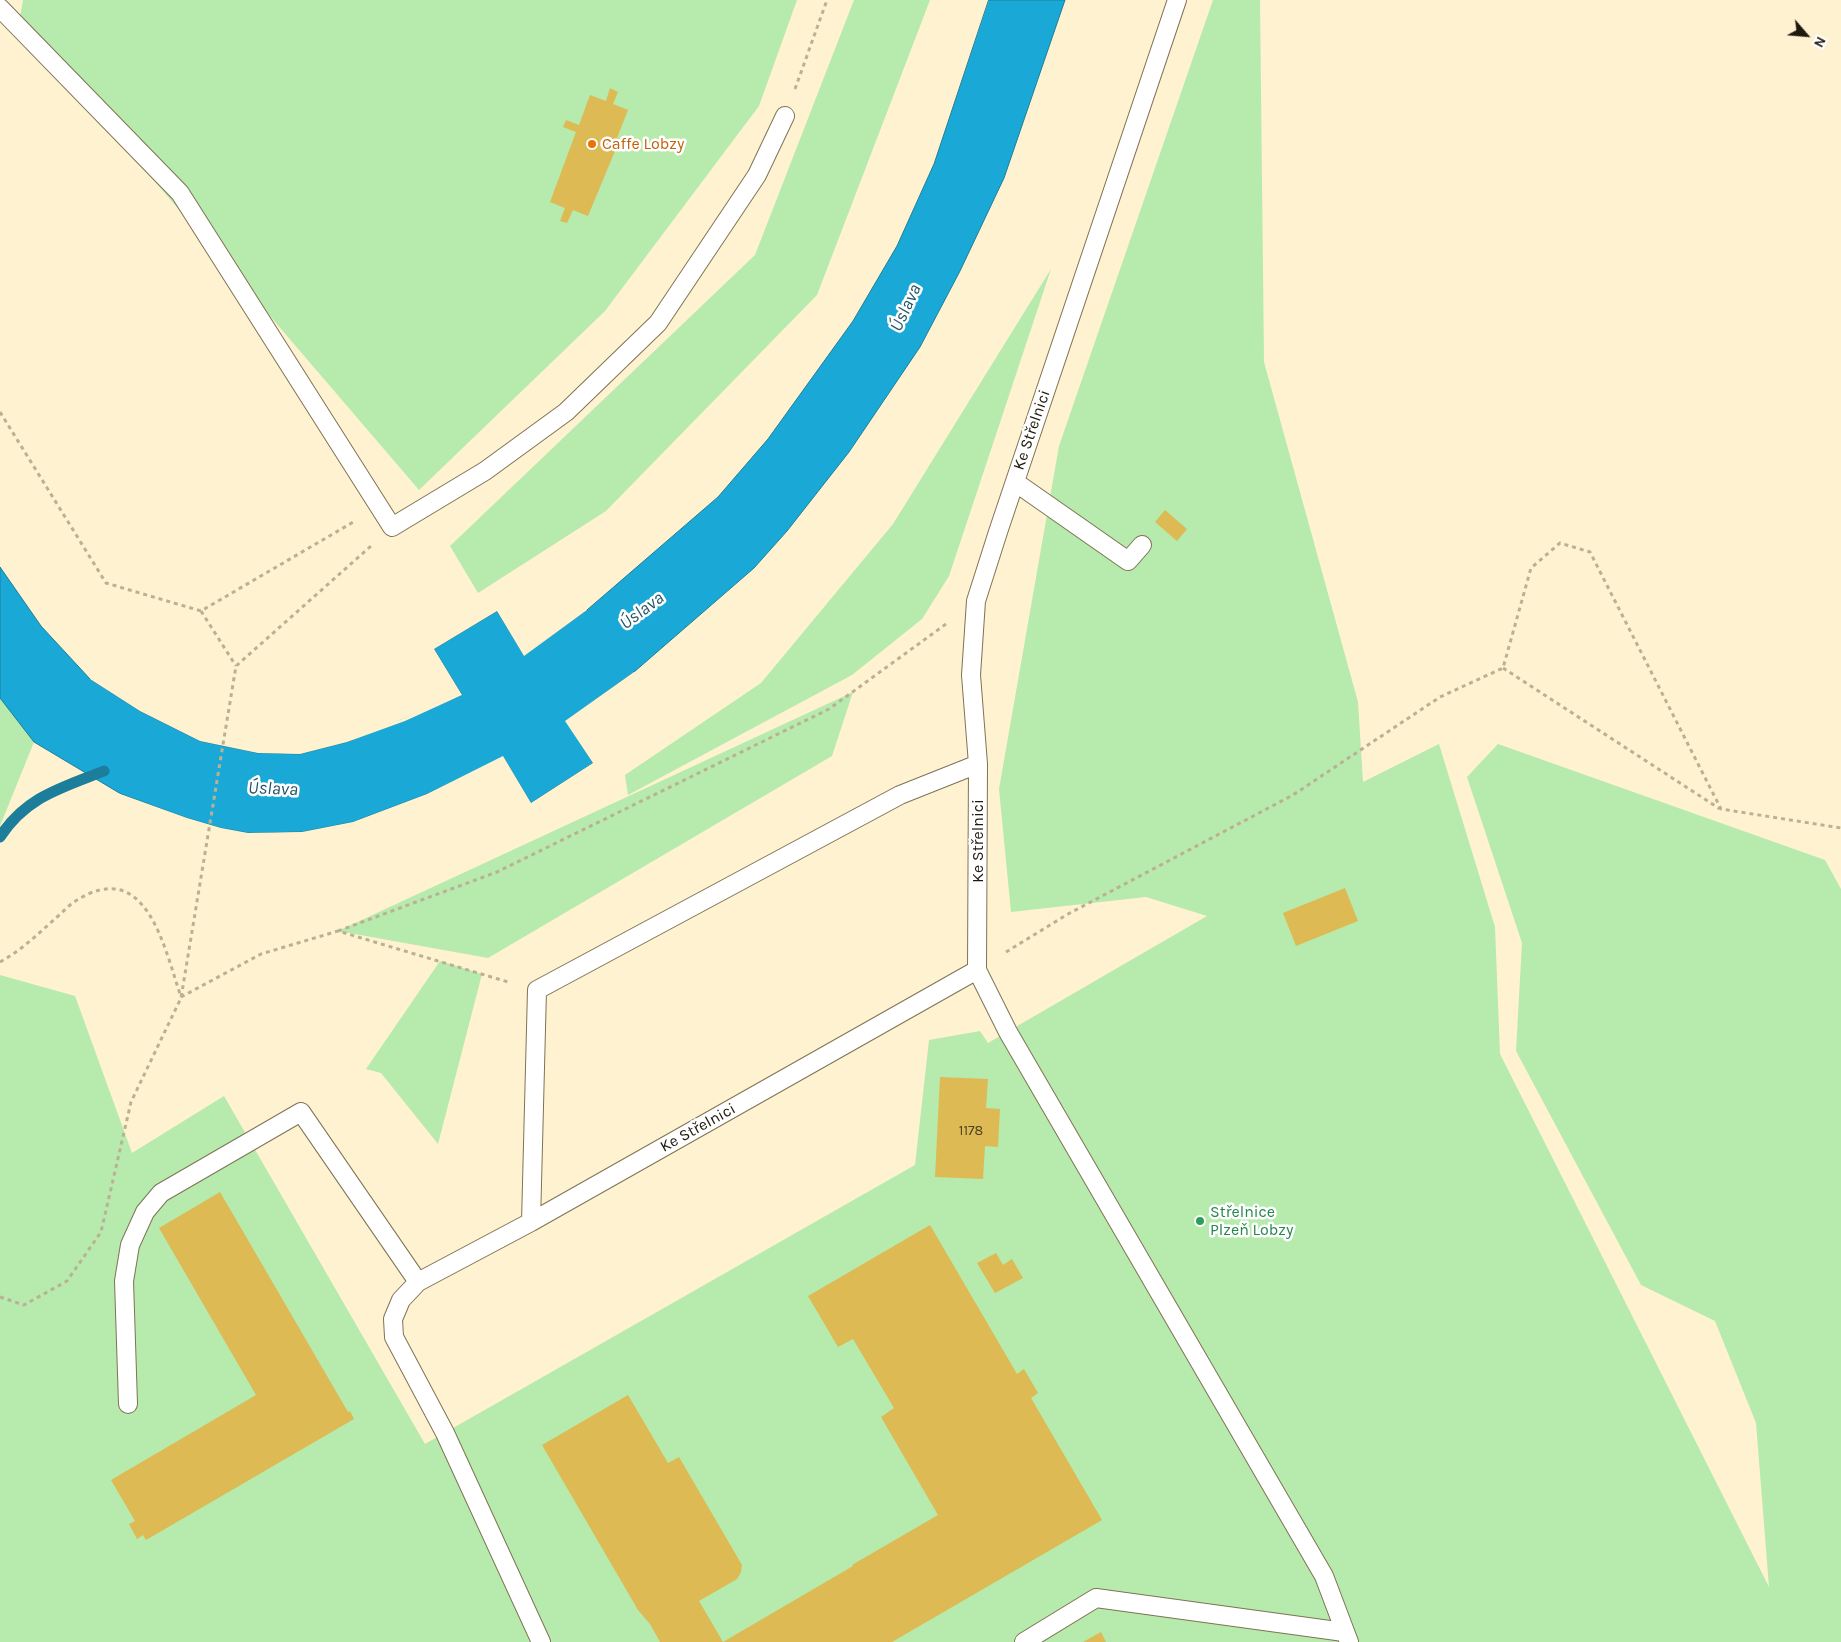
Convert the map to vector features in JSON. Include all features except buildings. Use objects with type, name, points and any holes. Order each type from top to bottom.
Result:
[{"type":"lane","name":"Ke Střelnici","points":[[542,1642],[445,1433],[394,1337],[393,1319],[401,1300],[418,1282],[531,1222],[977,970],[978,764],[971,675],[976,601],[1014,482],[1177,0]]},
{"type":"lane","points":[[0,8],[180,193],[392,527],[485,470],[566,412],[658,323],[757,175],[785,116]]},
{"type":"lane","points":[[1014,482],[1128,560],[1142,545]]},
{"type":"lane","points":[[531,1222],[537,990],[900,795],[978,764]]},
{"type":"lane","points":[[977,970],[1008,1032],[1324,1576],[1347,1637],[1096,1598],[1024,1642]]},
{"type":"lane","points":[[128,1404],[124,1280],[130,1245],[145,1212],[160,1193],[300,1112],[418,1282]]},
{"type":"path","points":[[785,116],[827,0]]},
{"type":"path","points":[[0,412],[106,583],[201,611],[236,666]]},
{"type":"path","points":[[201,611],[379,507]]},
{"type":"path","points":[[0,1297],[24,1305],[67,1281],[101,1232],[131,1102],[181,998],[236,666],[392,527]]},
{"type":"path","points":[[977,970],[1068,914],[1293,795],[1440,697],[1503,668],[1531,568],[1560,543],[1590,552],[1721,809]]},
{"type":"path","points":[[181,998],[261,954],[338,931],[497,872],[829,709],[976,601]]},
{"type":"path","points":[[1503,668],[1721,809],[1841,828]]},
{"type":"path","points":[[0,962],[16,954],[74,902],[104,887],[131,893],[146,908],[158,930],[181,998]]},
{"type":"path","points":[[338,931],[537,990]]},
{"type":"green space","points":[[23,0],[797,0],[759,106],[605,311],[419,490],[19,23]]},
{"type":"green space","points":[[854,0],[930,0],[817,295],[606,511],[478,593],[450,546],[755,255]]},
{"type":"green space","name":"Střelnice Plzeň Lobzy","points":[[1213,0],[1260,0],[1264,362],[1358,702],[1363,782],[1439,744],[1495,927],[1500,1054],[1769,1587],[1756,1423],[1715,1321],[1641,1285],[1516,1051],[1522,943],[1467,777],[1498,744],[1825,860],[1841,889],[1841,1642],[0,1642],[0,975],[75,996],[132,1153],[224,1096],[425,1444],[915,1165],[929,1040],[980,1031],[988,1043],[1207,916],[1146,897],[1011,912],[999,789],[1059,446]]},
{"type":"green space","points":[[1051,269],[949,576],[922,619],[852,675],[628,795],[625,775],[761,683],[893,524]]},
{"type":"green space","points":[[853,692],[832,756],[488,958],[338,931]]},
{"type":"green space","points":[[0,698],[34,742],[0,826]]},
{"type":"green space","points":[[440,961],[482,974],[438,1144],[381,1073],[366,1069]]},
{"type":"water","name":"Úslava","points":[[989,0],[1065,0],[1004,178],[960,271],[920,347],[849,452],[787,531],[754,568],[634,672],[566,721],[593,763],[531,803],[503,757],[427,794],[353,822],[302,832],[248,833],[221,828],[187,818],[121,794],[34,742],[0,698],[0,567],[41,626],[90,679],[140,711],[200,741],[258,753],[300,754],[347,742],[462,695],[434,649],[497,611],[524,655],[587,610],[718,497],[768,439],[853,321],[897,246],[934,164]]},
{"type":"pier","points":[[585,608],[587,610],[524,656],[497,611],[434,649],[462,695],[405,721],[347,742],[300,754],[258,753],[200,741],[140,711],[90,679],[92,677],[141,709],[201,738],[258,751],[300,751],[346,740],[404,718],[458,694],[432,648],[496,609],[499,610],[525,652]]},
{"type":"pier","points":[[634,672],[635,674],[569,722],[595,762],[595,765],[532,805],[529,804],[502,760],[427,797],[354,824],[302,834],[247,835],[220,831],[186,821],[109,790],[221,828],[248,833],[302,832],[353,822],[427,794],[503,756],[531,803],[593,763],[565,721]]},
{"type":"waterway","points":[[0,837],[10,823],[33,803],[59,789],[104,771]]},
{"type":"place","name":"Caffe Lobzy","points":[[592,144]]},
{"type":"place","name":"Střelnice Plzeň Lobzy","points":[[1200,1221]]}]
